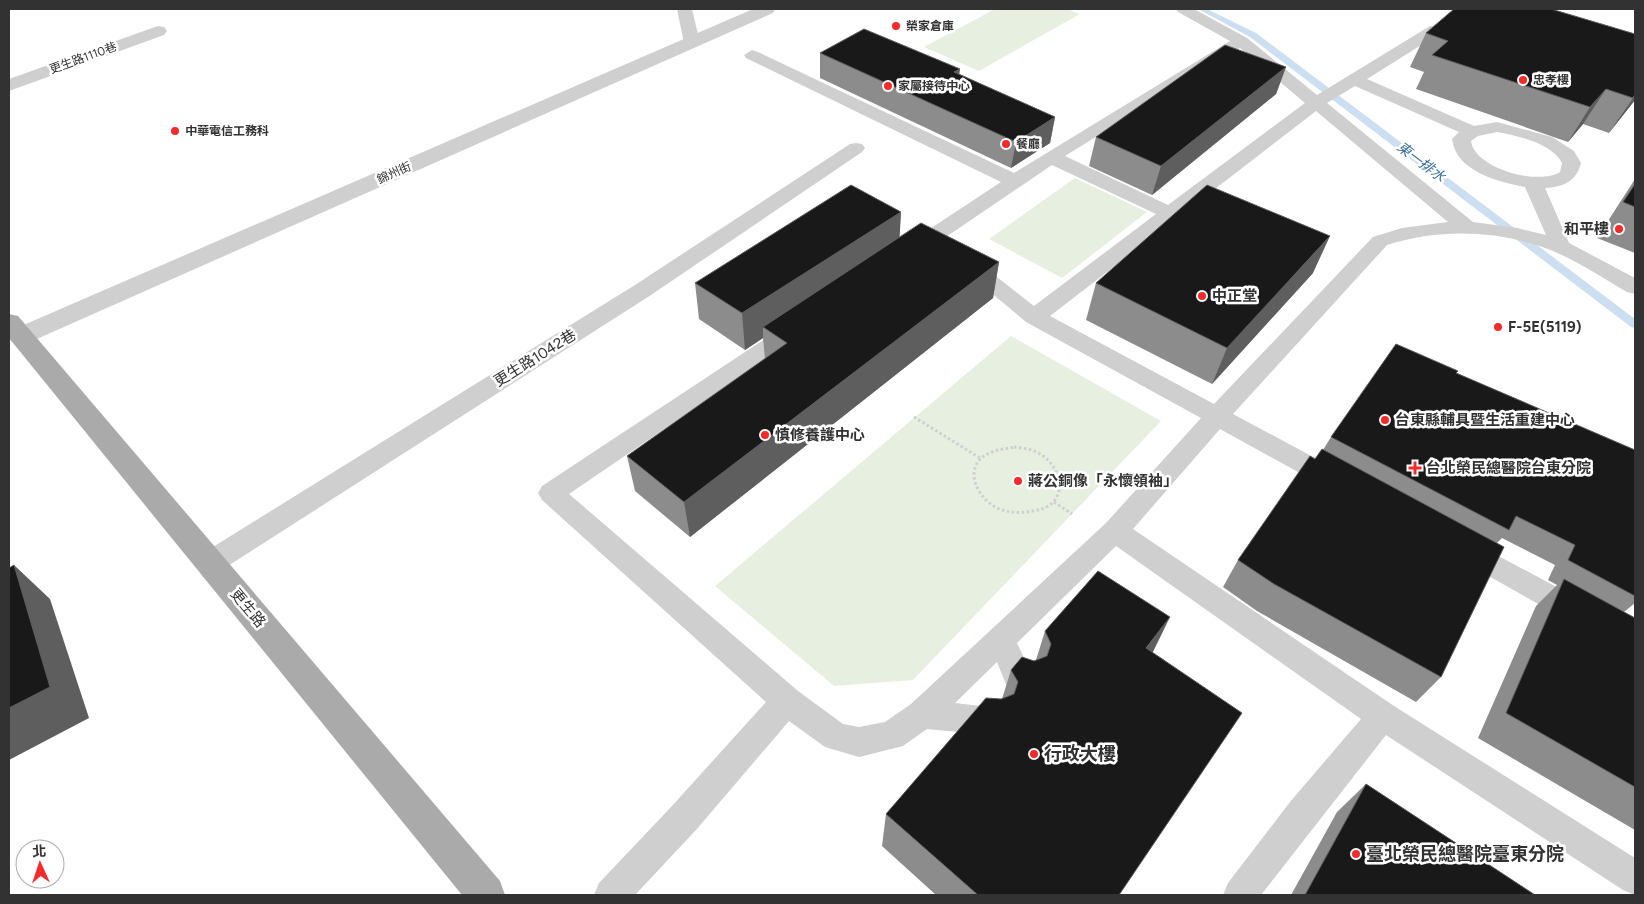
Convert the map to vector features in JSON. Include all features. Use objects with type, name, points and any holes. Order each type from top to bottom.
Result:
[{"type":"main road","name":"更生路","points":[[15,329],[486,895]]},
{"type":"street","name":"錦州街","points":[[15,329],[692,43],[767,9]]},
{"type":"street","name":"更生路1110巷","points":[[9,85],[158,31]]},
{"type":"lane","points":[[684,9],[692,43]]},
{"type":"lane","points":[[1184,9],[1242,41],[1468,228]]},
{"type":"lane","points":[[1034,317],[1316,103],[1436,29]]},
{"type":"lane","points":[[891,265],[945,247],[1041,159],[1242,41]]},
{"type":"lane","points":[[752,54],[1015,181]]},
{"type":"lane","points":[[1349,82],[1471,131]]},
{"type":"lane","points":[[1490,128],[1514,129],[1546,140],[1559,148],[1568,157],[1571,166],[1569,173],[1556,181],[1533,183],[1499,176],[1471,160],[1464,152],[1461,144],[1463,137],[1471,131],[1490,128]]},
{"type":"lane","name":"更生路1042巷","points":[[210,563],[643,290],[856,148]]},
{"type":"lane","points":[[1041,159],[1171,214]]},
{"type":"lane","points":[[1533,183],[1561,248]]},
{"type":"lane","points":[[808,320],[551,492],[787,701],[836,737],[859,742],[892,736],[922,714],[1115,531],[1216,417],[1380,241],[1404,232],[1468,228],[1510,234],[1561,248],[1635,287]]},
{"type":"lane","points":[[945,247],[1034,317],[1355,491]]},
{"type":"lane","points":[[1115,531],[1383,716],[1635,878]]},
{"type":"lane","points":[[1443,537],[1635,644]]},
{"type":"lane","points":[[1001,639],[1021,684]]},
{"type":"lane","points":[[611,895],[684,818],[787,701]]},
{"type":"lane","points":[[922,714],[989,720]]},
{"type":"lane","points":[[1240,895],[1302,814],[1383,716]]},
{"type":"path","points":[[914,417],[980,458]]},
{"type":"path","points":[[1014,447],[1040,454],[1057,472],[1060,482],[1059,493],[1054,502],[1043,510],[1028,514],[998,509],[985,501],[976,491],[972,479],[974,468],[980,458],[989,451],[1014,447]]},
{"type":"path","points":[[1054,502],[1072,514]]},
{"type":"green space","points":[[995,9],[1067,9],[1080,14],[979,71],[924,47]]},
{"type":"green space","points":[[1075,178],[1147,212],[1062,278],[989,239]]},
{"type":"green space","points":[[1011,336],[1161,421],[913,680],[834,686],[715,586]]},
{"type":"building","points":[[1454,9],[1551,9],[1635,34],[1635,94],[1633,98],[1606,89],[1590,107],[1432,55],[1448,41],[1426,33]]},
{"type":"building","points":[[864,29],[960,69],[954,72],[1055,117],[1016,142],[820,53]]},
{"type":"building","points":[[1225,45],[1286,67],[1161,166],[1096,137]]},
{"type":"building","points":[[1635,184],[1635,207],[1623,202]]},
{"type":"building","points":[[851,185],[901,212],[742,313],[695,283]]},
{"type":"building","name":"中正堂","points":[[1207,185],[1330,236],[1227,348],[1096,283]]},
{"type":"building","points":[[921,223],[999,262],[684,502],[627,456],[787,343],[763,327]]},
{"type":"building","points":[[1396,344],[1458,371],[1456,373],[1635,450],[1635,596],[1568,560],[1575,545],[1516,516],[1509,530],[1331,437]]},
{"type":"building","points":[[1322,449],[1504,547],[1441,677],[1274,584],[1238,560],[1310,456],[1315,459]]},
{"type":"building","points":[[14,565],[50,687],[9,708],[9,568]]},
{"type":"building","name":"行政大樓","points":[[1098,571],[1170,617],[1146,648],[1242,713],[1119,895],[978,895],[886,814],[986,698],[1001,699],[1014,694],[1018,682],[1011,670],[1022,657],[1034,661],[1047,656],[1051,644],[1045,631]]},
{"type":"building","points":[[1564,579],[1635,618],[1635,787],[1506,713]]},
{"type":"building","points":[[1366,784],[1535,895],[1305,895]]},
{"type":"waterway","name":"東一排水","points":[[1202,9],[1253,35],[1635,324]]},
{"type":"place","name":"榮家倉庫","points":[[896,26]]},
{"type":"place","name":"忠孝樓","points":[[1523,80]]},
{"type":"place","name":"家屬接待中心","points":[[888,86]]},
{"type":"place","name":"中華電信工務科","points":[[175,131]]},
{"type":"place","name":"餐廳","points":[[1006,144]]},
{"type":"place","name":"和平樓","points":[[1619,229]]},
{"type":"place","name":"中正堂","points":[[1202,296]]},
{"type":"place","name":"F-5E(5119)","points":[[1498,327]]},
{"type":"place","name":"台東縣輔具暨生活重建中心","points":[[1385,420]]},
{"type":"place","name":"慎修養護中心","points":[[765,435]]},
{"type":"place","name":"台北榮民總醫院台東分院","points":[[1415,468]]},
{"type":"place","name":"蔣公銅像「永懷領袖」","points":[[1018,481]]},
{"type":"place","name":"行政大樓","points":[[1034,754]]},
{"type":"place","name":"臺北榮民總醫院臺東分院","points":[[1356,854]]}]
